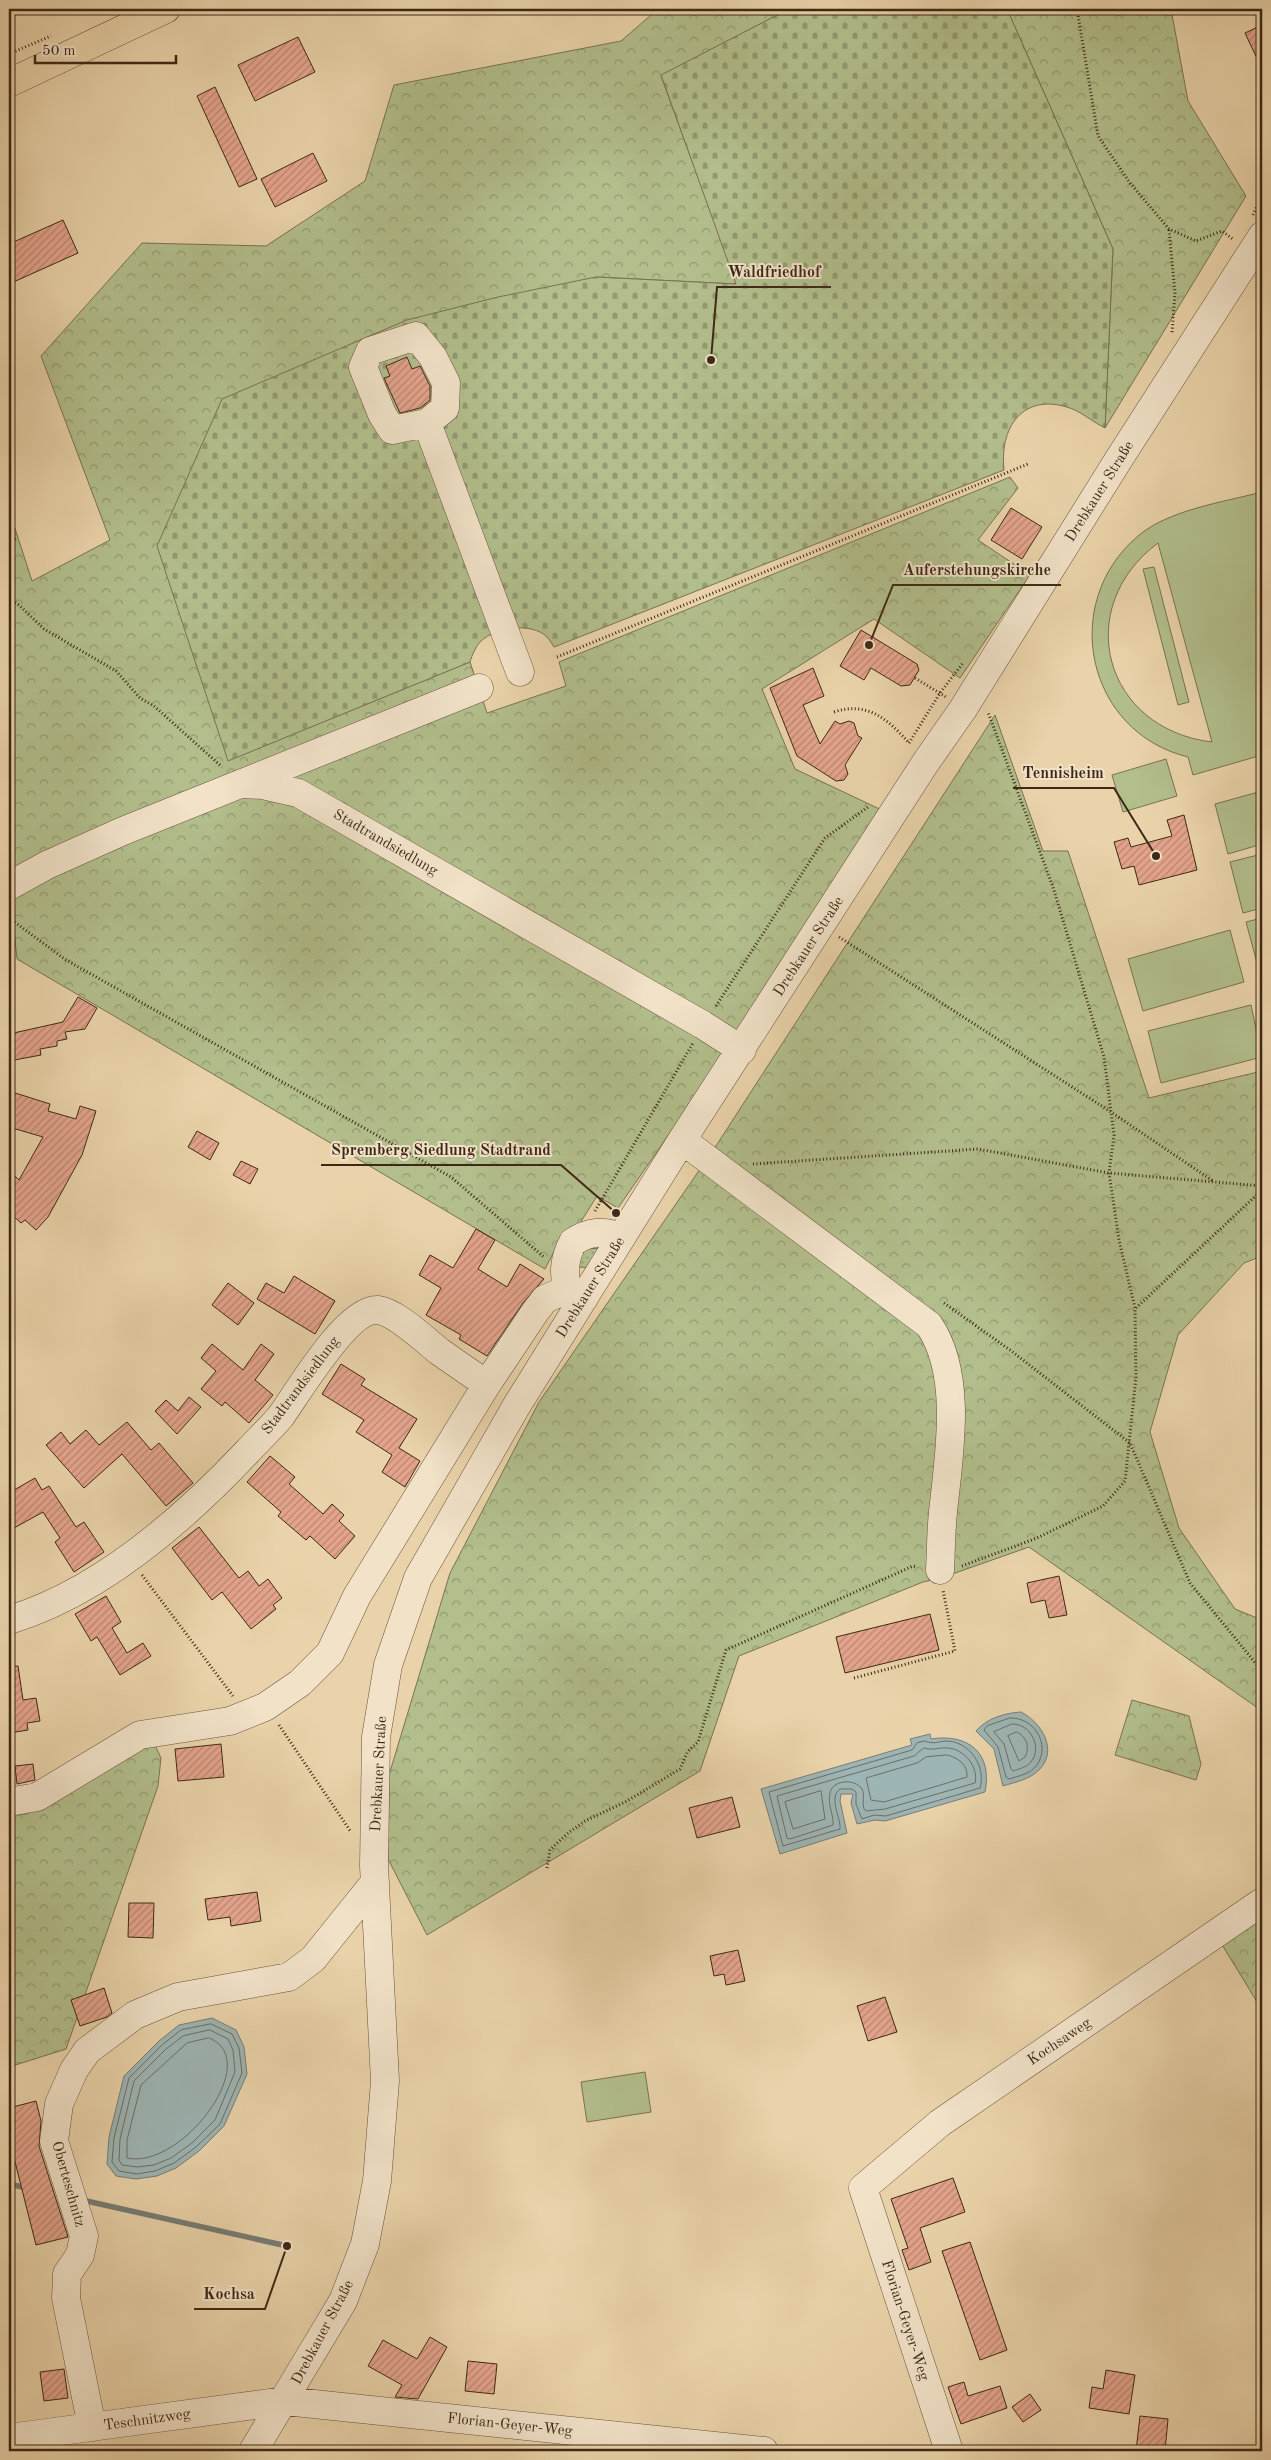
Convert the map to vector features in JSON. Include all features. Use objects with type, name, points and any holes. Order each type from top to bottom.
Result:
[{"type":"main road","points":[[9,83],[166,9]]},
{"type":"street","name":"Drebkauer Straße","points":[[253,2451],[343,2301],[365,2244],[377,2181],[385,2081],[375,1882],[376,1737],[388,1665],[418,1578],[490,1449],[572,1288],[620,1238],[822,926],[913,752],[963,709],[1117,462],[1252,231]]},
{"type":"street","points":[[426,423],[520,672]]},
{"type":"street","points":[[241,784],[479,688]]},
{"type":"street","name":"Stadtrandsiedlung","points":[[9,886],[48,865],[114,835],[241,784],[263,785],[298,793],[704,1025],[742,1050]]},
{"type":"street","points":[[682,1140],[929,1325],[940,1340],[947,1364],[952,1435],[943,1515],[940,1570]]},
{"type":"street","points":[[9,1802],[37,1797],[140,1735],[230,1721],[256,1710],[300,1683],[330,1653],[356,1596],[487,1384],[545,1300],[572,1288],[567,1255],[573,1242],[601,1232],[620,1238]]},
{"type":"street","name":"Stadtrandsiedlung","points":[[9,1620],[29,1614],[74,1592],[129,1557],[218,1483],[279,1418],[339,1334],[360,1315],[378,1310],[404,1322],[439,1351],[487,1384]]},
{"type":"street","name":"Oberteschnitz","points":[[92,2427],[66,2298],[67,2274],[80,2255],[84,2236],[54,2141],[59,2104],[74,2070],[87,2051],[134,2015],[178,1997],[289,1978],[313,1959],[375,1882]]},
{"type":"street","name":"Kochsaweg","points":[[863,2188],[940,2123],[1262,1902]]},
{"type":"street","name":"Florian-Geyer-Weg","points":[[863,2188],[949,2451]]},
{"type":"street","name":"Teschnitzweg","points":[[9,2438],[285,2400]]},
{"type":"street","name":"Florian-Geyer-Weg","points":[[285,2400],[764,2451]]},
{"type":"path","points":[[1077,9],[1098,136],[1130,183],[1168,229],[1196,241],[1222,231],[1237,242],[1252,231],[1262,195]]},
{"type":"path","points":[[1168,229],[1175,293],[1172,339],[1177,332]]},
{"type":"path","points":[[557,657],[1028,464]]},
{"type":"path","points":[[9,543],[18,538]]},
{"type":"path","points":[[9,599],[19,605],[44,629],[116,672],[140,698],[154,706],[241,784]]},
{"type":"path","points":[[834,712],[846,708],[862,708],[876,713],[889,721],[913,752],[940,693],[964,662]]},
{"type":"path","points":[[547,1868],[550,1850],[568,1833],[585,1821],[627,1802],[680,1769],[688,1750],[698,1742],[726,1650],[787,1625],[913,1566],[949,1572],[1028,1541],[1103,1506],[1125,1481],[1136,1377],[1135,1308],[1119,1240],[1109,1173],[1114,1135],[1104,1057],[1053,887],[988,711]]},
{"type":"path","points":[[578,1239],[704,1025],[825,838],[868,808],[873,800]]},
{"type":"path","points":[[9,918],[66,960],[451,1177],[572,1288]]},
{"type":"path","points":[[822,926],[1111,1112],[1213,1182]]},
{"type":"path","points":[[751,1164],[978,1149],[1109,1173],[1262,1186]]},
{"type":"path","points":[[1135,1308],[1262,1190]]},
{"type":"path","points":[[944,1303],[1010,1350],[1130,1443],[1190,1583],[1262,1670]]},
{"type":"path","points":[[129,1557],[256,1710],[353,1834]]},
{"type":"path","points":[[854,1678],[954,1651],[940,1570]]},
{"type":"green space","points":[[658,9],[789,9],[661,76],[737,284],[596,277],[228,760],[470,662],[487,713],[566,686],[559,662],[1010,477],[1018,488],[978,540],[1030,575],[960,678],[874,619],[762,689],[795,769],[890,814],[618,1208],[597,1196],[572,1236],[564,1232],[545,1269],[17,959],[13,920],[9,909],[9,510],[32,581],[110,540],[41,356],[142,243],[266,246],[365,181],[394,85],[621,41]]},
{"type":"green space","points":[[789,9],[1007,9],[1113,249],[1105,428],[1075,410],[1058,405],[1043,404],[1030,408],[1020,415],[1012,425],[1006,438],[1004,470],[554,647],[547,637],[532,629],[514,628],[496,632],[479,643],[470,662],[228,761],[157,546],[222,399],[407,320],[498,297],[596,277],[736,284],[661,75]]},
{"type":"green space","points":[[1007,9],[1171,9],[1188,101],[1246,196],[1105,428],[1113,249]]},
{"type":"green space","points":[[1262,492],[1262,755],[1193,775],[1188,757],[1153,743],[1126,721],[1107,694],[1095,662],[1092,629],[1098,595],[1113,564],[1138,536],[1150,527],[1180,513]],"holes":[[[1158,543],[1212,742],[1175,732],[1146,715],[1125,690],[1112,662],[1108,631],[1115,600],[1131,570]]]},
{"type":"green space","points":[[1154,567],[1189,702],[1178,705],[1143,569]]},
{"type":"green space","points":[[995,715],[1043,851],[1068,851],[1149,1098],[1262,1071],[1262,1256],[1244,1263],[1178,1335],[1150,1432],[1179,1528],[1235,1609],[1262,1620],[1262,1711],[1029,1547],[941,1578],[923,1582],[739,1656],[700,1771],[427,1935],[388,1859],[389,1775],[450,1573],[539,1402],[714,1149]]},
{"type":"green space","points":[[1166,759],[1177,796],[1123,812],[1112,775]]},
{"type":"green space","points":[[1262,791],[1262,844],[1228,854],[1215,804]]},
{"type":"green space","points":[[1262,854],[1262,908],[1243,913],[1230,862]]},
{"type":"green space","points":[[1262,918],[1262,974],[1260,974],[1246,922]]},
{"type":"green space","points":[[1230,930],[1244,982],[1143,1011],[1128,959]]},
{"type":"green space","points":[[1251,1005],[1262,1057],[1161,1083],[1148,1031]]},
{"type":"green space","points":[[604,1248],[592,1268],[580,1267],[576,1264],[577,1255],[585,1249]]},
{"type":"green space","points":[[1132,1700],[1189,1716],[1201,1764],[1196,1780],[1115,1755]]},
{"type":"green space","points":[[153,1741],[161,1758],[158,1786],[66,2049],[9,2067],[9,1814],[27,1814]]},
{"type":"green space","points":[[1262,1918],[1262,2010],[1221,1943]]},
{"type":"green space","points":[[645,2072],[651,2112],[587,2122],[581,2082]]},
{"type":"water","points":[[1021,1712],[1041,1729],[1047,1745],[1047,1754],[1045,1762],[1031,1776],[1003,1786],[994,1749],[976,1731],[980,1726],[997,1717]]},
{"type":"water","points":[[930,1734],[931,1739],[956,1739],[975,1749],[985,1766],[985,1792],[885,1821],[875,1820],[857,1824],[851,1803],[853,1794],[841,1794],[840,1801],[847,1833],[780,1854],[761,1789],[912,1745],[910,1739]]},
{"type":"water","points":[[212,2018],[236,2030],[244,2047],[247,2074],[224,2126],[199,2151],[176,2168],[157,2176],[136,2179],[116,2176],[107,2164],[109,2137],[124,2076],[159,2041],[179,2025]]},
{"type":"building","points":[[1262,25],[1262,69],[1245,33]]},
{"type":"building","points":[[298,37],[315,72],[255,101],[238,65]]},
{"type":"building","points":[[215,87],[257,179],[239,187],[197,96]]},
{"type":"building","points":[[313,153],[327,181],[275,207],[261,179]]},
{"type":"building","points":[[63,220],[78,253],[9,284],[9,244]]},
{"type":"building","points":[[407,357],[412,369],[420,366],[430,386],[430,400],[420,408],[400,413],[384,378],[390,376],[386,366]]},
{"type":"building","points":[[1011,508],[1042,527],[1022,559],[991,540]]},
{"type":"building","points":[[861,630],[917,664],[919,670],[910,685],[901,686],[871,668],[864,680],[840,666]]},
{"type":"building","points":[[813,668],[824,696],[803,705],[820,744],[835,721],[840,724],[849,721],[854,723],[858,736],[862,738],[845,765],[848,774],[844,780],[836,781],[797,756],[770,688]]},
{"type":"building","points":[[1184,815],[1197,870],[1139,885],[1134,866],[1122,869],[1114,842],[1128,838],[1131,847],[1172,836],[1167,820]]},
{"type":"building","points":[[78,997],[97,1008],[85,1029],[65,1032],[67,1039],[57,1041],[57,1046],[40,1049],[41,1055],[9,1061],[9,1034],[63,1022]]},
{"type":"building","points":[[9,1091],[50,1104],[48,1111],[76,1119],[80,1106],[96,1111],[82,1155],[48,1217],[36,1230],[25,1220],[21,1223],[9,1212],[9,1170],[19,1180],[43,1137],[9,1127]]},
{"type":"building","points":[[197,1131],[219,1143],[210,1160],[188,1147]]},
{"type":"building","points":[[241,1161],[258,1169],[250,1184],[233,1175]]},
{"type":"building","points":[[476,1229],[495,1240],[478,1269],[507,1287],[520,1264],[544,1279],[523,1303],[487,1356],[459,1339],[461,1335],[426,1315],[441,1288],[419,1275],[430,1255],[453,1268]]},
{"type":"building","points":[[294,1276],[335,1301],[315,1334],[257,1299],[266,1283],[284,1293]]},
{"type":"building","points":[[228,1283],[254,1303],[238,1325],[212,1305]]},
{"type":"building","points":[[212,1344],[243,1370],[261,1344],[274,1354],[255,1380],[273,1395],[249,1423],[225,1402],[222,1406],[201,1389],[216,1371],[201,1358]]},
{"type":"building","points":[[341,1364],[365,1379],[361,1385],[417,1419],[399,1448],[420,1461],[405,1487],[382,1472],[392,1455],[356,1432],[364,1420],[322,1394]]},
{"type":"building","points":[[189,1397],[201,1407],[177,1434],[155,1411],[166,1400],[178,1411]]},
{"type":"building","points":[[127,1422],[151,1450],[159,1443],[193,1483],[166,1506],[122,1454],[84,1488],[46,1445],[61,1432],[70,1444],[86,1430],[99,1445]]},
{"type":"building","points":[[270,1456],[295,1477],[289,1484],[323,1514],[332,1504],[344,1515],[339,1521],[355,1536],[335,1559],[310,1536],[306,1540],[278,1516],[281,1512],[247,1482]]},
{"type":"building","points":[[35,1478],[42,1490],[49,1486],[76,1527],[84,1522],[104,1552],[74,1572],[55,1542],[60,1538],[43,1512],[14,1528],[9,1520],[9,1493]]},
{"type":"building","points":[[199,1527],[239,1578],[248,1571],[259,1586],[268,1579],[282,1598],[273,1605],[276,1609],[251,1629],[222,1592],[212,1600],[172,1548]]},
{"type":"building","points":[[1059,1576],[1067,1615],[1049,1618],[1045,1600],[1031,1603],[1027,1583]]},
{"type":"building","points":[[106,1596],[121,1622],[112,1628],[127,1653],[143,1643],[151,1656],[120,1675],[97,1637],[91,1641],[75,1614]]},
{"type":"building","points":[[930,1614],[939,1650],[845,1673],[836,1637]]},
{"type":"building","points":[[18,1666],[23,1700],[36,1698],[40,1721],[27,1723],[28,1730],[9,1733],[9,1667]]},
{"type":"building","points":[[221,1744],[224,1777],[178,1781],[175,1749]]},
{"type":"building","points":[[33,1764],[35,1780],[17,1784],[15,1766]]},
{"type":"building","points":[[732,1797],[740,1827],[697,1838],[689,1808]]},
{"type":"building","points":[[257,1892],[261,1921],[231,1926],[230,1917],[208,1920],[205,1899]]},
{"type":"building","points":[[129,1903],[154,1903],[153,1938],[128,1937]]},
{"type":"building","points":[[738,1950],[745,1981],[726,1985],[724,1974],[714,1976],[710,1956]]},
{"type":"building","points":[[104,1988],[112,2013],[107,2017],[80,2026],[71,2000]]},
{"type":"building","points":[[885,1997],[897,2032],[868,2041],[857,2006]]},
{"type":"building","points":[[36,2101],[41,2121],[39,2146],[68,2237],[36,2245],[9,2138],[9,2108]]},
{"type":"building","points":[[953,2178],[965,2212],[920,2228],[931,2262],[909,2270],[902,2250],[908,2248],[891,2199]]},
{"type":"building","points":[[970,2242],[1007,2350],[980,2360],[942,2251]]},
{"type":"building","points":[[430,2337],[447,2347],[418,2399],[395,2397],[402,2385],[368,2366],[383,2340],[417,2359]]},
{"type":"building","points":[[468,2361],[497,2364],[494,2394],[465,2391]]},
{"type":"building","points":[[64,2369],[68,2398],[44,2401],[40,2372]]},
{"type":"building","points":[[1106,2370],[1135,2375],[1129,2414],[1089,2408],[1092,2387],[1103,2389]]},
{"type":"building","points":[[964,2382],[968,2396],[1000,2386],[1007,2408],[961,2424],[948,2387]]},
{"type":"building","points":[[1030,2394],[1041,2410],[1023,2422],[1012,2407]]},
{"type":"building","points":[[1140,2416],[1168,2419],[1165,2451],[1136,2451]]},
{"type":"waterway","points":[[9,2184],[27,2188]]},
{"type":"waterway","points":[[82,2200],[287,2246]]},
{"type":"place","name":"Waldfriedhof","points":[[711,360]]},
{"type":"place","name":"Auferstehungskirche","points":[[869,645]]},
{"type":"place","name":"Tennisheim","points":[[1156,856]]},
{"type":"place","name":"Spremberg Siedlung Stadtrand","points":[[616,1213]]},
{"type":"place","name":"Kochsa","points":[[287,2246]]}]
